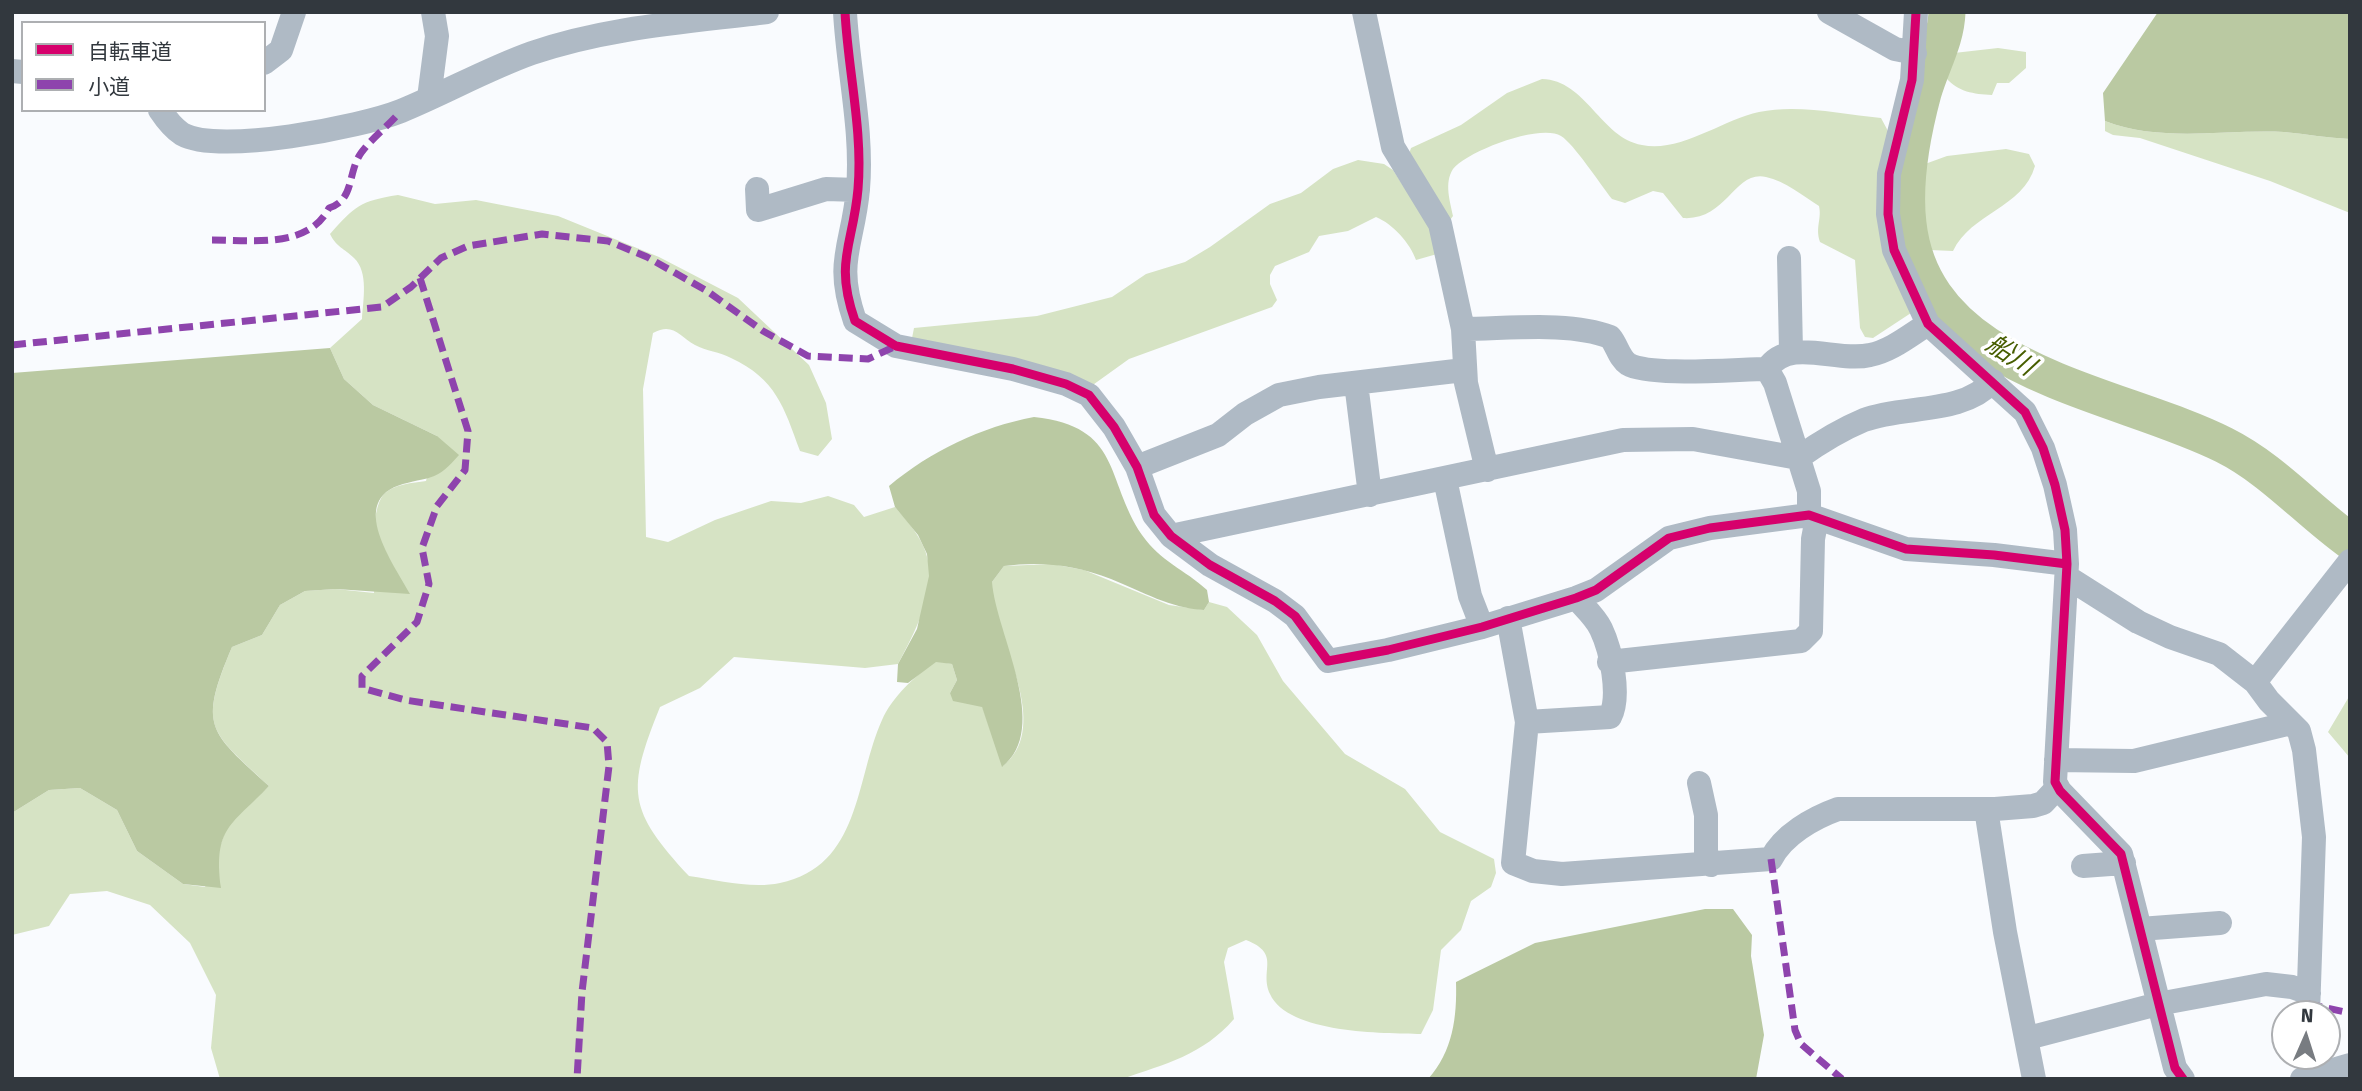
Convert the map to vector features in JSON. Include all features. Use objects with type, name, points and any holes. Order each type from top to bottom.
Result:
[{"type":"street","points":[[266,61],[281,50],[294,12]]},
{"type":"street","points":[[429,98],[436,51],[433,12]]},
{"type":"street","points":[[162,112],[182,134],[201,140],[236,141],[291,136],[400,112],[532,53],[638,26],[767,12]]},
{"type":"street","points":[[845,12],[857,137],[858,190],[844,258],[844,278],[855,321],[896,346],[1013,369],[1066,384],[1089,395],[1114,427],[1137,467],[1154,515],[1171,536],[1210,565],[1275,601],[1295,617],[1328,661],[1388,650],[1482,627],[1576,598],[1595,590],[1669,538],[1710,528],[1813,517],[1906,549],[1993,555],[2067,571],[2138,622],[2170,637],[2219,654],[2255,682],[2269,701],[2299,731],[2304,750],[2314,837],[2308,1000]]},
{"type":"street","points":[[1364,12],[1392,147],[1440,224],[1463,329],[1464,370],[1488,470]]},
{"type":"street","points":[[1829,12],[1895,49],[1915,53]]},
{"type":"street","points":[[1916,12],[1912,80],[1889,174],[1888,214],[1894,250],[1928,324],[2025,412],[2043,448],[2065,530],[2067,571],[2056,760],[2057,788],[2114,844],[2123,863],[2175,1068],[2183,1079]]},
{"type":"street","points":[[757,189],[758,210],[826,189],[858,190]]},
{"type":"street","points":[[1789,258],[1793,320],[1791,351]]},
{"type":"street","points":[[1767,369],[1775,357],[1791,351],[1857,357],[1872,355],[1928,324]]},
{"type":"street","points":[[1463,329],[1541,328],[1600,333],[1610,337],[1621,358],[1629,365],[1642,368],[1767,369]]},
{"type":"street","points":[[1609,662],[1801,641],[1808,637],[1811,631],[1813,517],[1808,491],[1775,383],[1767,369]]},
{"type":"street","points":[[1137,467],[1196,446],[1279,395],[1464,370]]},
{"type":"street","points":[[1171,536],[1649,437],[1693,439],[1798,458],[1822,441],[1865,420],[1974,397],[1993,381]]},
{"type":"street","points":[[1356,383],[1370,495]]},
{"type":"street","points":[[1444,479],[1470,596],[1482,627]]},
{"type":"street","points":[[2255,682],[2350,561]]},
{"type":"street","points":[[1527,722],[1610,717],[1615,709],[1614,689],[1601,628],[1576,598]]},
{"type":"street","points":[[1508,618],[1527,722],[1513,863],[1533,871],[1562,874],[1771,859],[1777,847],[1787,838],[1824,814],[1838,809],[1986,809],[2043,803],[2057,788]]},
{"type":"street","points":[[2056,760],[2134,761],[2291,723]]},
{"type":"street","points":[[1699,783],[1706,815],[1706,852],[1711,865]]},
{"type":"street","points":[[1986,809],[2005,932],[2034,1079]]},
{"type":"street","points":[[2083,866],[2123,863]]},
{"type":"street","points":[[2140,929],[2220,923]]},
{"type":"street","points":[[2028,1038],[2158,1004],[2266,985],[2292,987],[2304,1000]]},
{"type":"shaded area","points":[[2158,12],[2350,12],[2350,139],[2284,132],[2148,132],[2105,121],[2103,93]]},
{"type":"shaded area","points":[[1998,48],[2026,52],[2026,68],[2009,83],[1997,83],[1992,95],[1967,91],[1946,78],[1954,53]]},
{"type":"shaded area","points":[[1542,79],[1557,82],[1570,89],[1615,132],[1642,145],[1671,144],[1745,116],[1774,110],[1820,110],[1881,118],[1888,131],[1878,184],[1879,225],[1890,264],[1911,313],[1873,338],[1865,337],[1860,328],[1855,260],[1820,242],[1819,206],[1780,182],[1766,177],[1755,177],[1737,188],[1710,212],[1698,217],[1683,218],[1663,193],[1653,191],[1625,203],[1612,199],[1573,147],[1561,136],[1551,133],[1538,133],[1505,141],[1461,162],[1450,174],[1448,192],[1453,216],[1450,220],[1409,154],[1411,148],[1461,125],[1507,93]]},
{"type":"shaded area","points":[[2105,121],[2148,132],[2284,132],[2350,139],[2350,213],[2270,181],[2140,138],[2113,135],[2105,131]]},
{"type":"shaded area","points":[[2006,149],[2029,154],[2035,166],[2020,192],[1972,228],[1961,238],[1953,251],[1930,250],[1920,225],[1925,164],[1947,156]]},
{"type":"shaded area","points":[[1358,160],[1384,164],[1393,170],[1429,226],[1437,254],[1416,260],[1400,235],[1389,224],[1376,217],[1348,231],[1319,236],[1309,252],[1275,266],[1270,275],[1270,284],[1277,300],[1272,307],[1129,359],[1090,387],[912,338],[914,328],[1037,316],[1112,297],[1146,274],[1185,262],[1270,204],[1301,193],[1333,169]]},
{"type":"shaded area","points":[[398,195],[435,204],[476,200],[558,216],[659,257],[738,298],[809,365],[826,403],[832,439],[818,456],[800,451],[783,408],[759,375],[731,358],[699,347],[671,330],[653,333],[643,389],[646,537],[668,542],[715,520],[771,501],[801,503],[828,496],[854,505],[864,517],[895,507],[913,528],[926,553],[929,567],[927,596],[917,625],[898,664],[865,668],[734,657],[700,688],[660,707],[642,760],[638,780],[639,798],[644,816],[654,834],[689,876],[769,885],[807,874],[826,859],[841,840],[851,818],[886,711],[920,673],[936,661],[952,664],[957,680],[950,693],[982,706],[1003,766],[1016,751],[1023,732],[1023,712],[1014,669],[994,609],[992,582],[1004,566],[1052,564],[1084,570],[1169,605],[1204,610],[1209,602],[1227,607],[1257,635],[1283,681],[1345,754],[1405,789],[1440,832],[1494,859],[1496,873],[1491,887],[1471,901],[1461,930],[1441,950],[1433,1010],[1421,1034],[1338,1029],[1296,1017],[1280,1007],[1270,994],[1267,985],[1267,957],[1257,945],[1246,940],[1228,948],[1224,962],[1234,1019],[1196,1050],[1122,1079],[220,1079],[211,1048],[216,995],[190,943],[150,905],[107,891],[70,894],[49,926],[12,935],[12,813],[49,790],[80,788],[117,810],[137,851],[183,884],[205,887],[228,824],[269,786],[233,752],[215,726],[215,695],[232,647],[262,635],[280,605],[305,591],[336,589],[374,593],[373,541],[379,502],[384,494],[393,488],[426,481],[437,436],[373,405],[344,379],[330,348],[362,319],[363,279],[359,264],[330,234],[359,206]]},
{"type":"shaded area","points":[[330,348],[344,379],[373,405],[437,436],[459,455],[439,473],[386,492],[378,504],[376,518],[379,534],[410,594],[336,589],[305,591],[280,605],[262,635],[232,647],[215,695],[215,726],[233,752],[269,786],[235,819],[223,839],[219,868],[221,888],[183,884],[137,851],[117,810],[80,788],[49,790],[12,813],[12,373]]},
{"type":"shaded area","points":[[1034,417],[1063,423],[1083,432],[1097,444],[1107,458],[1130,514],[1142,535],[1165,559],[1207,590],[1209,602],[1204,610],[1180,606],[1098,574],[1072,567],[1045,564],[1004,566],[992,582],[1017,679],[1022,705],[1022,729],[1016,750],[1002,767],[982,707],[953,701],[950,693],[957,680],[952,664],[936,662],[908,683],[897,682],[898,664],[917,629],[929,576],[927,554],[918,535],[895,507],[889,486],[939,451],[957,442],[995,427]]},
{"type":"shaded area","points":[[2350,695],[2350,758],[2328,732]]},
{"type":"shaded area","points":[[1705,909],[1733,909],[1752,935],[1751,956],[1764,1035],[1756,1079],[1428,1079],[1443,1057],[1452,1033],[1456,982],[1535,943]]},
{"type":"waterway","name":"船川","points":[[1947,12],[1944,33],[1915,125],[1908,175],[1907,208],[1908,224],[1922,274],[1950,314],[1987,345],[2032,370],[2224,445],[2274,478],[2350,541]]},
{"type":"marked path","points":[[212,240],[261,241],[293,236],[307,230],[320,221],[329,208],[343,199],[361,153],[400,112]]},
{"type":"marked path","points":[[12,345],[382,307],[411,287],[441,258],[468,246],[542,234],[608,241],[647,257],[707,291],[763,331],[808,356],[868,359],[896,346]]},
{"type":"marked path","points":[[420,278],[468,431],[465,470],[437,506],[422,548],[429,584],[417,622],[362,676],[362,688],[405,700],[593,728],[607,742],[609,766],[582,992],[577,1079]]},
{"type":"marked path","points":[[1771,859],[1795,1030],[1801,1044],[1842,1079]]},
{"type":"marked path","points":[[2341,1011],[2350,1013]]},
{"type":"cycle path","points":[[845,12],[859,145],[856,209],[845,268],[855,321],[896,346],[1013,369],[1066,384],[1089,395],[1114,427],[1137,467],[1154,515],[1171,536],[1210,565],[1275,601],[1295,616],[1328,661],[1388,650],[1482,627],[1576,598],[1596,590],[1669,538],[1710,528],[1809,515],[1906,549],[1994,555],[2067,564]]},
{"type":"cycle path","points":[[1916,12],[1912,80],[1889,174],[1888,214],[1894,250],[1928,324],[2025,412],[2043,448],[2065,530],[2067,564],[2055,782],[2060,791],[2121,854],[2175,1068],[2183,1079]]}]
